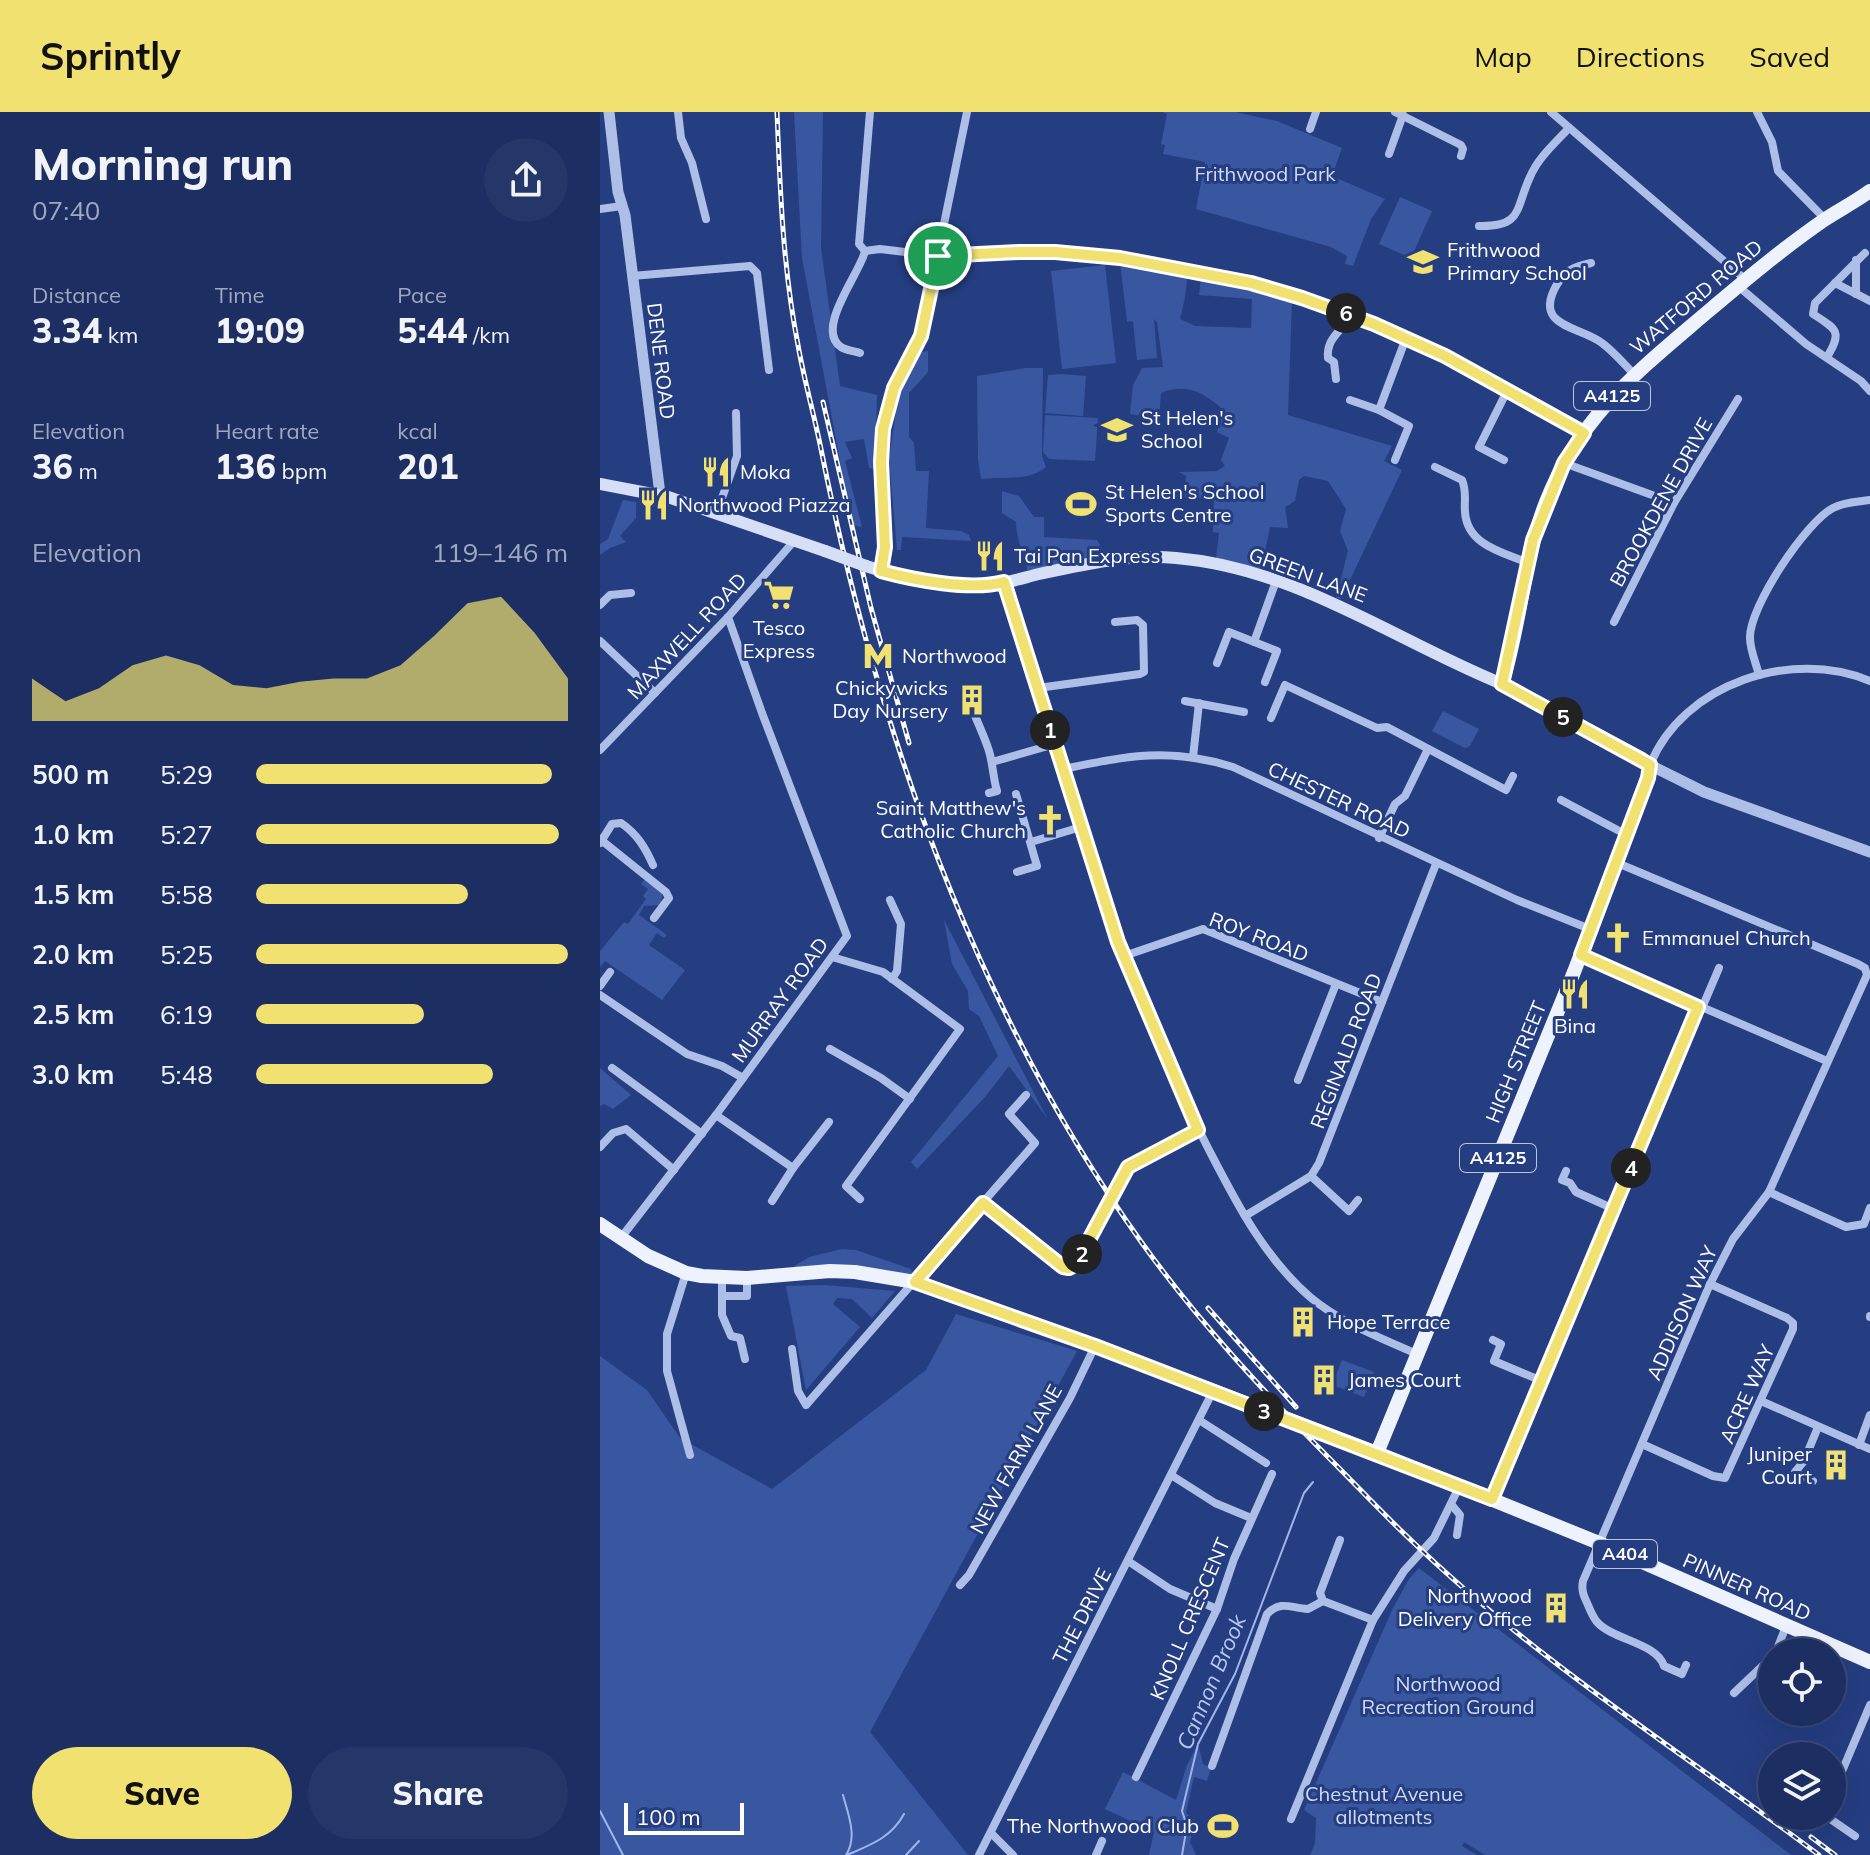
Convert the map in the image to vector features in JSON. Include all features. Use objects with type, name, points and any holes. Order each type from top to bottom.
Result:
[{"type":"main road","name":"WATFORD ROAD","points":[[1502,684],[1528,563],[1546,502],[1564,463],[1606,402],[1634,374],[1742,283],[1825,219],[1870,191]]},
{"type":"main road","name":"GREEN LANE","points":[[600,484],[660,494],[906,577],[995,585],[1101,561],[1142,556],[1199,560],[1276,581],[1347,608],[1464,669],[1502,684],[1650,765]]},
{"type":"main road","name":"A4125","points":[[1615,862],[1648,778],[1650,765]]},
{"type":"main road","name":"HIGH STREET","points":[[1377,1453],[1581,955],[1615,862]]},
{"type":"main road","name":"A404","points":[[600,1224],[648,1256],[686,1273],[747,1278],[842,1271],[879,1274],[915,1282],[1213,1391]]},
{"type":"main road","name":"PINNER ROAD","points":[[1213,1391],[1377,1453],[1599,1543],[1870,1662]]},
{"type":"street","name":"DENE ROAD","points":[[609,112],[660,494]]},
{"type":"street","points":[[678,112],[681,138],[692,163],[706,219]]},
{"type":"street","points":[[865,251],[859,244],[870,112]]},
{"type":"street","points":[[881,571],[885,547],[881,462],[885,420],[894,388],[921,336],[967,112]]},
{"type":"street","points":[[1310,129],[1316,112]]},
{"type":"street","points":[[1757,112],[1772,142],[1778,171],[1825,219]]},
{"type":"street","points":[[1555,113],[1806,344],[1861,381],[1870,391]]},
{"type":"street","points":[[1389,154],[1399,114],[1461,145],[1461,156]]},
{"type":"street","points":[[1479,226],[1511,221],[1519,212],[1536,166],[1569,128]]},
{"type":"street","points":[[600,209],[622,206]]},
{"type":"street","points":[[865,251],[880,249],[938,256],[1019,252],[1104,256],[1251,283],[1349,315],[1406,338],[1584,433]]},
{"type":"street","points":[[860,353],[840,347],[835,340],[834,324],[835,311],[862,265],[865,251]]},
{"type":"street","points":[[1827,357],[1836,342],[1835,328],[1813,314],[1812,309],[1865,253]]},
{"type":"street","points":[[1856,260],[1856,294]]},
{"type":"street","points":[[1591,263],[1571,268],[1561,277],[1549,299],[1551,314],[1564,326],[1600,341],[1634,374]]},
{"type":"street","points":[[632,276],[750,266],[757,273],[769,370]]},
{"type":"street","points":[[1835,283],[1870,301]]},
{"type":"street","points":[[1336,379],[1334,362],[1328,358],[1328,350],[1331,339],[1344,328],[1349,315]]},
{"type":"street","points":[[1379,410],[1406,338]]},
{"type":"street","points":[[1504,460],[1479,447],[1507,391]]},
{"type":"street","name":"BROOKDENE DRIVE","points":[[1614,622],[1674,503],[1738,399]]},
{"type":"street","points":[[1350,400],[1379,410],[1409,426],[1395,460]]},
{"type":"street","points":[[717,512],[737,456],[736,413]]},
{"type":"street","points":[[1564,463],[1674,503]]},
{"type":"street","points":[[1435,467],[1462,480],[1466,489],[1465,513],[1470,531],[1477,540],[1528,563]]},
{"type":"street","points":[[1759,675],[1750,633],[1773,579],[1795,546],[1825,513],[1845,503],[1870,500]]},
{"type":"street","name":"MAXWELL ROAD","points":[[600,750],[728,617],[794,541]]},
{"type":"street","points":[[1254,642],[1276,581]]},
{"type":"street","points":[[1004,582],[1124,956],[1198,1130],[1259,1240],[1282,1268],[1321,1305],[1361,1329],[1417,1354]]},
{"type":"street","points":[[600,605],[610,595],[631,593]]},
{"type":"street","name":"MURRAY ROAD","points":[[620,1239],[702,1134],[847,936],[728,617]]},
{"type":"street","points":[[1038,688],[1144,672],[1143,625],[1137,620],[1115,622]]},
{"type":"street","points":[[1217,663],[1229,632],[1277,651],[1265,682]]},
{"type":"street","points":[[600,641],[655,693]]},
{"type":"street","points":[[1870,681],[1826,669],[1785,669],[1731,685],[1696,707],[1675,726],[1650,765],[1704,792],[1870,852]]},
{"type":"street","points":[[1271,718],[1285,685],[1377,728],[1387,727],[1506,790],[1513,776]]},
{"type":"street","points":[[1185,701],[1244,712]]},
{"type":"street","points":[[1193,757],[1199,703]]},
{"type":"street","points":[[974,713],[992,762],[997,791],[989,793]]},
{"type":"street","points":[[992,762],[1055,744]]},
{"type":"street","points":[[1379,838],[1395,804],[1405,796],[1428,749]]},
{"type":"street","name":"CHESTER ROAD","points":[[1063,769],[1136,755],[1193,757],[1233,767],[1436,864],[1590,929]]},
{"type":"street","points":[[1016,794],[1037,866],[1017,872]]},
{"type":"street","points":[[1561,800],[1625,834]]},
{"type":"street","points":[[653,865],[641,841],[621,823],[612,824],[601,841],[666,892],[669,898],[654,918]]},
{"type":"street","points":[[1031,842],[1081,827]]},
{"type":"street","name":"ADDISON WAY","points":[[1615,862],[1865,968],[1867,975],[1769,1192],[1733,1239],[1710,1284],[1582,1587],[1597,1623],[1654,1652],[1662,1659],[1664,1666],[1682,1674],[1686,1665]]},
{"type":"street","name":"REGINALD ROAD","points":[[1311,1176],[1319,1163],[1436,864]]},
{"type":"street","points":[[890,900],[901,924],[897,971],[892,979]]},
{"type":"street","name":"ROY ROAD","points":[[1124,956],[1203,929],[1382,1002]]},
{"type":"street","points":[[1581,955],[1827,1061]]},
{"type":"street","points":[[832,957],[883,972],[960,1029],[846,1186],[860,1199]]},
{"type":"street","points":[[1492,1499],[1719,968]]},
{"type":"street","points":[[600,986],[610,972]]},
{"type":"street","points":[[1298,1080],[1336,984]]},
{"type":"street","points":[[600,995],[687,1054],[722,1066],[743,1078]]},
{"type":"street","points":[[830,1049],[881,1078],[910,1099]]},
{"type":"street","points":[[612,1068],[702,1134]]},
{"type":"street","points":[[792,1349],[798,1391],[806,1405],[1035,1143],[1009,1114],[1026,1095]]},
{"type":"street","points":[[716,1115],[793,1168]]},
{"type":"street","points":[[772,1201],[829,1122]]},
{"type":"street","points":[[600,1147],[613,1133],[626,1129],[674,1170]]},
{"type":"street","points":[[983,1203],[1063,1267],[1069,1268],[1076,1264],[1128,1167],[1198,1130]]},
{"type":"street","points":[[1566,1171],[1562,1180],[1570,1183],[1576,1192],[1614,1209]]},
{"type":"street","points":[[1245,1216],[1311,1176],[1349,1211],[1358,1200]]},
{"type":"street","points":[[1769,1192],[1846,1227],[1864,1224],[1870,1208]]},
{"type":"street","points":[[686,1273],[667,1334],[667,1371],[690,1455]]},
{"type":"street","points":[[722,1278],[722,1315],[731,1336],[740,1338],[745,1359]]},
{"type":"street","points":[[722,1296],[747,1296],[747,1278]]},
{"type":"street","name":"ACRE WAY","points":[[1642,1444],[1713,1476],[1725,1478],[1761,1401],[1793,1323],[1710,1284]]},
{"type":"street","points":[[1493,1340],[1501,1344],[1494,1361],[1542,1381]]},
{"type":"street","name":"NEW FARM LANE","points":[[960,1585],[969,1575],[1070,1398],[1095,1346]]},
{"type":"street","name":"THE DRIVE","points":[[979,1855],[1213,1391]]},
{"type":"street","points":[[1761,1401],[1870,1449]]},
{"type":"street","points":[[1859,1445],[1870,1415]]},
{"type":"street","points":[[1199,1420],[1266,1463]]},
{"type":"street","points":[[1813,1481],[1795,1472],[1804,1461],[1818,1427]]},
{"type":"street","name":"KNOLL CRESCENT","points":[[1136,1777],[1217,1609],[1251,1518],[1272,1474]]},
{"type":"street","points":[[1171,1475],[1215,1503],[1251,1518]]},
{"type":"street","points":[[1291,1819],[1373,1620],[1404,1571],[1434,1538],[1459,1487]]},
{"type":"street","points":[[1451,1504],[1460,1515],[1457,1535]]},
{"type":"street","points":[[1340,1540],[1320,1593],[1323,1601],[1373,1620]]},
{"type":"street","points":[[1128,1561],[1170,1589],[1217,1609]]},
{"type":"street","points":[[1212,1766],[1267,1614],[1284,1603],[1308,1609],[1323,1601]]},
{"type":"street","points":[[1781,1638],[1786,1626]]},
{"type":"street","points":[[1734,1693],[1758,1670]]},
{"type":"street","points":[[1846,1762],[1870,1705]]},
{"type":"street","points":[[1846,1830],[1855,1836]]},
{"type":"street","points":[[991,1833],[1013,1855]]},
{"type":"street","points":[[1096,1855],[1102,1841]]},
{"type":"green space","points":[[794,112],[823,112],[821,248],[840,386],[877,395],[875,469],[869,468],[864,439],[845,442],[852,458],[845,461],[862,527],[852,525],[802,258]]},
{"type":"green space","name":"Frithwood Park","points":[[1162,112],[1235,112],[1277,121],[1342,148],[1332,176],[1385,199],[1371,219],[1353,266],[1345,264],[1347,256],[1331,247],[1196,209],[1205,162],[1163,154],[1165,145],[1161,144],[1167,114]]},
{"type":"green space","points":[[1400,197],[1432,211],[1411,258],[1379,244]]},
{"type":"green space","points":[[1120,262],[1187,275],[1180,319],[1195,326],[1251,328],[1252,299],[1199,295],[1201,278],[1251,287],[1292,300],[1288,415],[1392,446],[1384,461],[1402,470],[1341,599],[1336,598],[1348,551],[1340,531],[1346,509],[1328,481],[1304,476],[1299,480],[1295,501],[1285,507],[1288,528],[1270,527],[1261,570],[1216,558],[1219,533],[1213,532],[1214,499],[1185,497],[1186,476],[1179,472],[1217,471],[1225,466],[1221,460],[1229,438],[1217,432],[1222,417],[1221,408],[1201,394],[1178,389],[1161,393],[1159,418],[1130,414],[1133,385],[1142,368],[1163,367],[1154,319],[1157,358],[1137,360],[1133,321],[1127,322]]},
{"type":"green space","points":[[1105,265],[1116,363],[1062,369],[1051,271]]},
{"type":"green space","points":[[928,351],[928,372],[909,393],[909,437],[914,443],[916,471],[929,471],[926,528],[961,531],[969,535],[971,541],[902,537],[901,550],[897,550],[889,459],[898,398],[918,353]]},
{"type":"green space","points":[[1043,368],[1042,456],[1046,467],[1023,477],[981,479],[977,376]]},
{"type":"green space","points":[[1048,375],[1086,376],[1083,416],[1045,413]]},
{"type":"green space","points":[[1045,415],[1098,418],[1095,461],[1049,459],[1043,452]]},
{"type":"green space","points":[[1002,491],[1019,496],[1034,517],[1044,517],[1044,537],[1097,540],[1106,556],[1028,572],[1016,522],[1002,513]]},
{"type":"green space","points":[[623,500],[636,502],[636,518],[620,536],[626,542],[600,555],[600,544],[608,539]]},
{"type":"green space","points":[[1443,711],[1479,729],[1470,746],[1465,748],[1432,731]]},
{"type":"green space","points":[[645,879],[663,894],[660,905],[644,906],[639,915],[667,935],[664,938],[657,933],[649,945],[685,970],[662,1000],[605,961],[600,967],[600,951],[624,922],[628,924],[646,899],[643,896],[648,889],[641,884]]},
{"type":"green space","points":[[944,920],[1047,1118],[1009,1066],[985,1097],[917,1169],[911,1162],[998,1056],[979,1016],[969,1009],[968,991],[952,964]]},
{"type":"green space","points":[[600,1068],[631,1095],[613,1109],[604,1104],[600,1106]]},
{"type":"green space","points":[[842,1249],[856,1250],[911,1269],[915,1282],[879,1274],[779,1276],[809,1257]]},
{"type":"green space","points":[[825,1285],[895,1291],[872,1318],[852,1299],[837,1298],[833,1304],[860,1327],[806,1390],[786,1286]]},
{"type":"green space","points":[[956,1314],[1077,1351],[870,1732],[968,1855],[600,1855],[600,1356],[647,1390],[680,1438],[772,1489],[926,1370]]},
{"type":"green space","points":[[1342,1360],[1374,1372],[1364,1397],[1332,1385]]},
{"type":"green space","name":"Northwood Recreation Ground","points":[[1419,1568],[1791,1855],[1485,1855],[1464,1842],[1462,1846],[1477,1855],[1310,1855],[1315,1843],[1316,1818],[1304,1810],[1393,1608]]},
{"type":"green space","points":[[1198,1744],[1203,1764],[1211,1768],[1207,1781],[1194,1777],[1186,1813],[1196,1821],[1190,1842],[1196,1855],[1149,1855],[1154,1832],[1105,1809],[1123,1772],[1176,1800],[1187,1765]]},
{"type":"waterway","name":"Cannon Brook","points":[[1182,1855],[1187,1826],[1182,1811],[1198,1744],[1235,1674],[1304,1493],[1313,1482]]},
{"type":"waterway","points":[[843,1795],[852,1833],[846,1855]]},
{"type":"waterway","points":[[600,1811],[623,1855]]},
{"type":"waterway","points":[[847,1855],[886,1835],[904,1814]]},
{"type":"waterway","points":[[906,1855],[919,1841]]},
{"type":"railway","points":[[777,112],[783,229],[793,316],[844,554],[871,659],[903,762],[940,864],[982,963],[1029,1060],[1083,1153],[1142,1243],[1209,1328],[1281,1408],[1403,1533],[1461,1586],[1560,1667],[1819,1855]]},
{"type":"railway","points":[[823,402],[871,608],[909,743]]},
{"type":"railway","points":[[1208,1308],[1296,1407]]},
{"type":"railway","points":[[1811,1837],[1835,1855]]},
{"type":"place","name":"Frithwood Primary School","points":[[1423,262]]},
{"type":"place","name":"St Helen's School","points":[[1117,430]]},
{"type":"place","name":"Moka","points":[[716,472]]},
{"type":"place","name":"St Helen's School Sports Centre","points":[[1081,504]]},
{"type":"place","name":"Northwood Piazza","points":[[654,505]]},
{"type":"place","name":"Tai Pan Express","points":[[990,556]]},
{"type":"place","name":"Tesco Express","points":[[779,595]]},
{"type":"place","name":"Northwood","points":[[878,656]]},
{"type":"place","name":"Chickywicks Day Nursery","points":[[972,700]]},
{"type":"place","name":"Saint Matthew's Catholic Church","points":[[1050,820]]},
{"type":"place","name":"Emmanuel Church","points":[[1618,938]]},
{"type":"place","name":"Bina","points":[[1575,994]]},
{"type":"place","name":"Hope Terrace","points":[[1303,1322]]},
{"type":"place","name":"James Court","points":[[1324,1380]]},
{"type":"place","name":"Juniper Court","points":[[1836,1465]]},
{"type":"place","name":"Northwood Delivery Office","points":[[1556,1608]]},
{"type":"place","name":"The Northwood Club","points":[[1223,1826]]},
{"type":"route","points":[[1055,252],[1104,256],[1251,283],[1374,324],[1445,356],[1584,433],[1564,463],[1533,540],[1502,684],[1650,765],[1648,778],[1581,955],[1698,1007],[1492,1499],[1095,1346],[915,1282],[983,1203],[1063,1267],[1069,1268],[1076,1264],[1128,1167],[1198,1130],[1118,942],[1004,582],[995,585],[964,584],[881,571],[885,529],[881,462],[886,411],[894,388],[921,336],[938,256],[1055,252]]},
{"type":"park label","name":"Chestnut Avenue allotments","points":[[1384,1806]]}]
